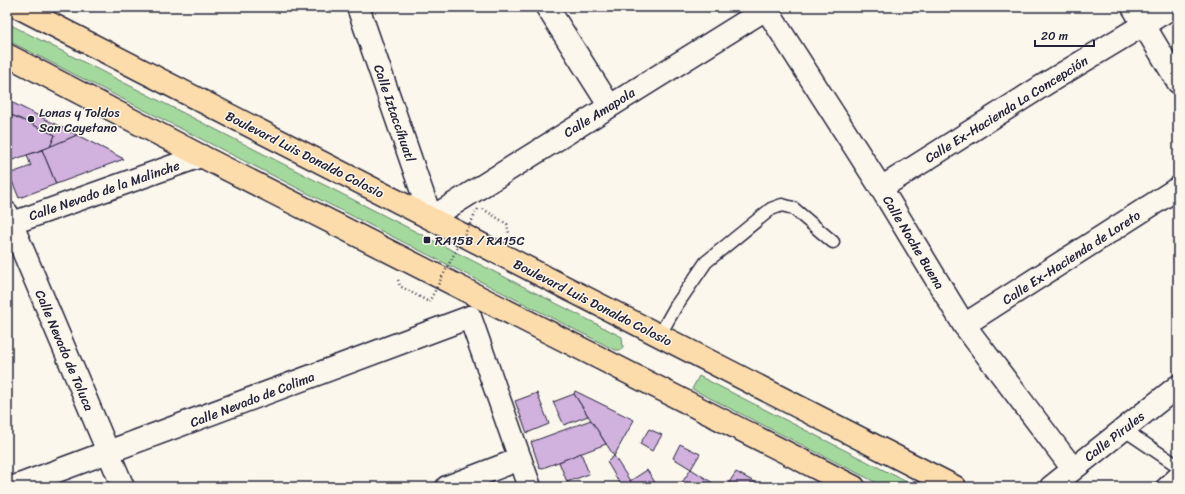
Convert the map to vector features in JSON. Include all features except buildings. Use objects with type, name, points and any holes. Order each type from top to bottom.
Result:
[{"type":"main road","name":"Boulevard Luis Donaldo Colosio","points":[[18,7],[955,487]]},
{"type":"main road","points":[[7,55],[201,156],[854,487]]},
{"type":"street","name":"Calle Iztaccíhuatl","points":[[358,7],[431,218]]},
{"type":"street","points":[[547,7],[609,105]]},
{"type":"street","name":"Calle Amapola","points":[[431,218],[767,7]]},
{"type":"street","name":"Calle Noche Buena","points":[[767,7],[881,188],[964,325],[1073,469]]},
{"type":"street","name":"Calle Ex-Hacienda La Concepción","points":[[881,188],[1138,16],[1173,7]]},
{"type":"street","points":[[1138,16],[1178,82]]},
{"type":"street","name":"Calle Nevado de la Malinche","points":[[8,220],[201,156]]},
{"type":"street","name":"Calle Ex-Hacienda de Loreto","points":[[964,325],[1178,188]]},
{"type":"street","name":"Calle Nevado de Toluca","points":[[8,220],[123,487]]},
{"type":"street","points":[[477,296],[470,317],[530,487]]},
{"type":"street","name":"Calle Nevado de Colima","points":[[14,487],[470,317]]},
{"type":"street","name":"Calle Pirules","points":[[1051,487],[1178,386]]},
{"type":"street","points":[[447,487],[520,459]]},
{"type":"lane","points":[[659,336],[676,306],[706,262],[771,209],[782,206],[793,208],[833,242]]},
{"type":"lane","points":[[1124,429],[1178,466]]},
{"type":"lane","points":[[1161,487],[1178,471]]},
{"type":"path","points":[[400,286],[428,302],[479,207],[507,224]]},
{"type":"green space","points":[[7,23],[622,337],[623,347],[621,350],[615,350],[7,40]]},
{"type":"green space","points":[[699,376],[917,487],[885,487],[692,389]]},
{"type":"place","name":"Lonas y Toldos San Cayetano","points":[[31,119]]},
{"type":"place","name":"RA15B / RA15C","points":[[427,240]]}]
